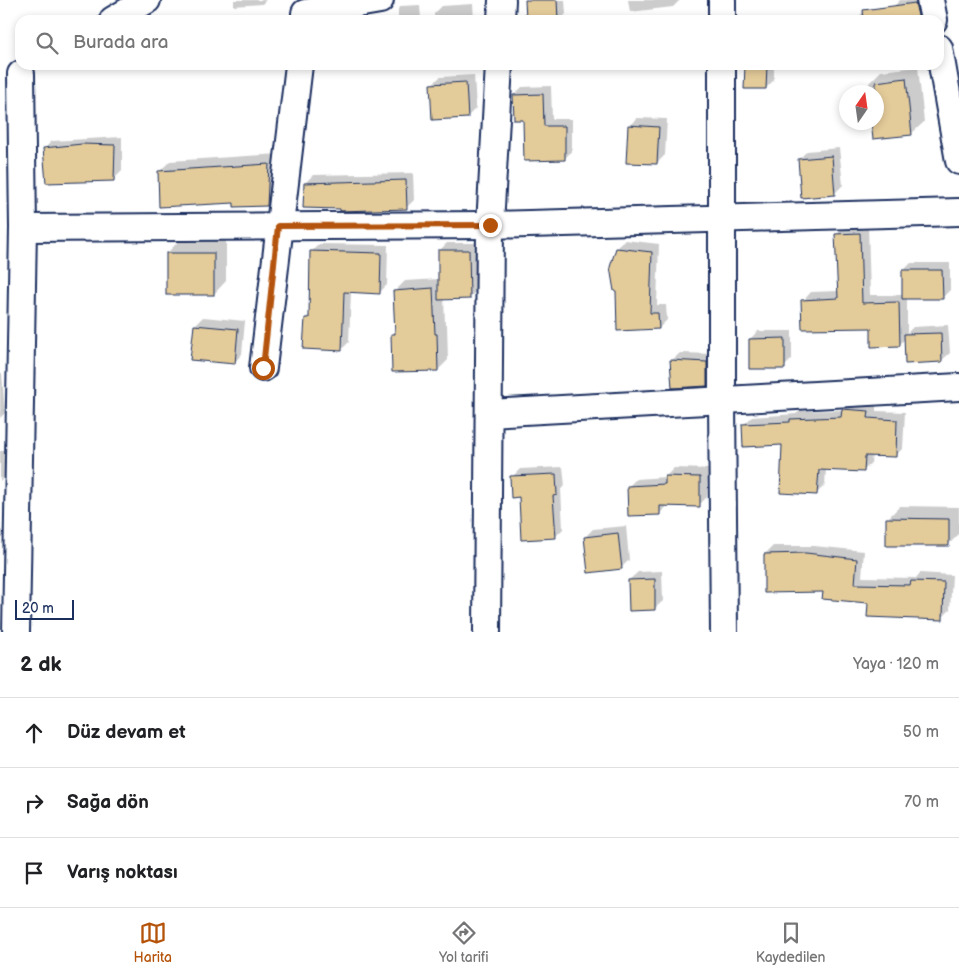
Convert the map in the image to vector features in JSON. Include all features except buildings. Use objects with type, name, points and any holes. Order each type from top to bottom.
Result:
[{"type":"street","points":[[122,15],[147,0]]},
{"type":"street","points":[[303,11],[380,0]]},
{"type":"street","points":[[501,15],[502,0]]},
{"type":"street","points":[[722,0],[722,15]]},
{"type":"street","points":[[930,0],[933,15]]},
{"type":"street","points":[[263,368],[278,226],[298,70]]},
{"type":"street","points":[[487,632],[490,225],[499,70]]},
{"type":"street","points":[[722,70],[724,632]]},
{"type":"street","points":[[943,70],[959,161]]},
{"type":"street","points":[[16,632],[9,451],[23,228],[19,75]]},
{"type":"street","points":[[23,228],[490,225],[959,212]]},
{"type":"street","points":[[489,413],[959,387]]},
{"type":"route","points":[[263,368],[278,226],[490,225]]}]
